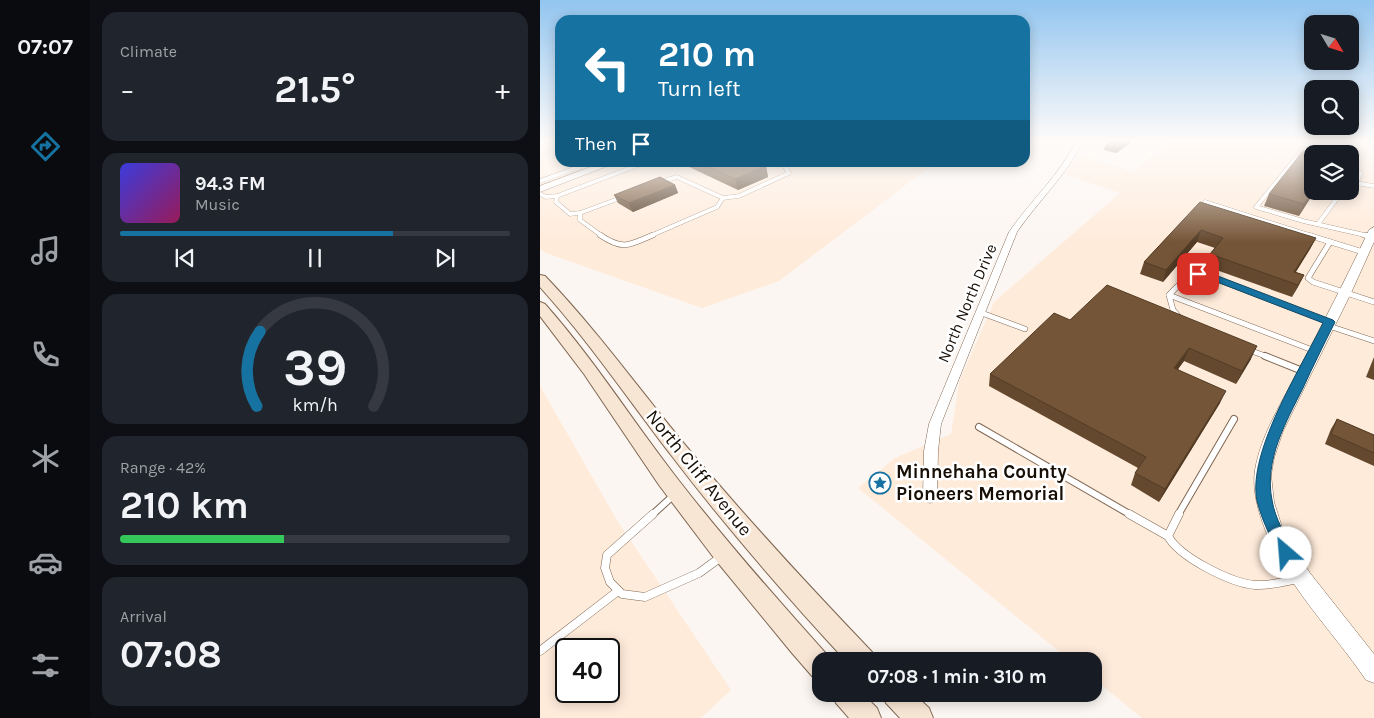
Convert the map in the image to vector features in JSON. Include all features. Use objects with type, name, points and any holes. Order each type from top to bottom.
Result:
[{"type":"main road","name":"North Cliff Avenue","points":[[540,279],[586,329],[678,450],[728,510],[856,652]]},
{"type":"main road","name":"North Cliff Avenue","points":[[540,307],[584,362],[676,492],[725,554],[812,656]]},
{"type":"main road","points":[[853,702],[868,718]]},
{"type":"main road","points":[[903,702],[919,718]]},
{"type":"street","points":[[540,189],[580,175]]},
{"type":"street","name":"North North Drive","points":[[930,497],[930,451],[935,424],[979,312],[1016,227],[1059,175]]},
{"type":"street","points":[[1373,235],[1271,442],[1263,475],[1264,495],[1268,514],[1285,550],[1301,577],[1374,672]]},
{"type":"lane","points":[[540,181],[558,175]]},
{"type":"lane","points":[[540,194],[546,197],[557,196],[613,175]]},
{"type":"lane","points":[[651,185],[677,177],[723,198],[739,196],[786,175]]},
{"type":"lane","points":[[1283,175],[1256,207],[1318,224],[1373,235]]},
{"type":"lane","points":[[1359,184],[1374,186]]},
{"type":"lane","points":[[557,196],[556,202],[570,214],[580,213],[624,196]]},
{"type":"lane","points":[[580,213],[580,220],[597,232],[618,246],[627,246],[717,207],[723,198]]},
{"type":"lane","points":[[1318,224],[1336,200]]},
{"type":"lane","points":[[1205,202],[1363,252]]},
{"type":"lane","points":[[1330,242],[1308,275],[1308,278],[1313,282],[1374,302]]},
{"type":"lane","points":[[1169,294],[1188,276],[1206,275],[1374,341]]},
{"type":"lane","points":[[1169,294],[1170,305],[1175,314],[1183,319]]},
{"type":"lane","points":[[1169,294],[1315,351]]},
{"type":"lane","points":[[979,312],[1025,329]]},
{"type":"lane","points":[[1243,347],[1305,372]]},
{"type":"lane","points":[[1168,536],[1170,529],[1234,419]]},
{"type":"lane","points":[[979,427],[1168,536],[1178,549],[1228,580],[1258,586],[1278,584],[1301,577]]},
{"type":"lane","points":[[676,492],[608,554],[605,568],[610,582],[622,594],[645,597],[699,573],[725,554]]},
{"type":"lane","points":[[540,651],[618,590]]},
{"type":"shaded area","points":[[540,175],[920,175],[779,281],[702,308],[546,253],[540,249]]},
{"type":"shaded area","points":[[1065,175],[1304,175],[1304,200],[1359,200],[1359,175],[1374,175],[1374,718],[1142,718],[1102,686],[1102,652],[1060,652],[858,488],[895,458],[951,434],[959,382],[994,302],[1120,193]]},
{"type":"shaded area","points":[[540,386],[618,522],[731,690],[701,718],[540,718]]},
{"type":"building","points":[[725,175],[746,175],[735,179]]},
{"type":"building","points":[[1284,175],[1304,175],[1304,200],[1307,200],[1304,204],[1269,194]]},
{"type":"building","points":[[660,177],[675,185],[629,203],[614,195]]},
{"type":"building","points":[[1200,202],[1316,238],[1294,272],[1304,275],[1298,285],[1210,254],[1223,238],[1201,230],[1166,270],[1144,262]]},
{"type":"building","points":[[1107,285],[1257,346],[1242,371],[1189,348],[1174,368],[1226,391],[1165,489],[1135,473],[1146,457],[990,374],[1054,313],[1070,320]]},
{"type":"building","points":[[1337,419],[1374,435],[1374,453],[1331,434]]},
{"type":"place","name":"Minnehaha County Pioneers Memorial","points":[[880,483]]},
{"type":"route","points":[[1198,274],[1206,275],[1329,322],[1276,431],[1265,463],[1263,488],[1265,502],[1274,530],[1286,553]]}]
